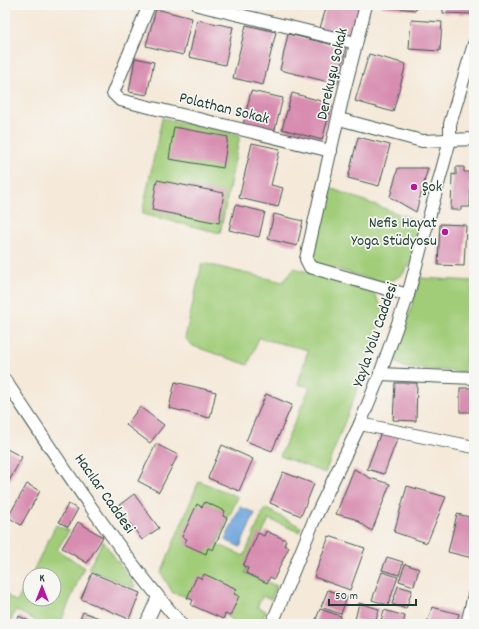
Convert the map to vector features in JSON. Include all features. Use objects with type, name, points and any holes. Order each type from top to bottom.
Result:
[{"type":"street","name":"Polathan Sokak","points":[[149,5],[113,92],[120,100],[331,151]]},
{"type":"street","points":[[198,5],[356,43]]},
{"type":"street","name":"Derekuşu Sokak","points":[[366,5],[306,259],[310,267],[408,295]]},
{"type":"street","name":"Yayla Yolu Caddesi","points":[[272,624],[314,520],[360,424],[380,374],[408,295],[450,140],[450,124],[474,44]]},
{"type":"street","points":[[339,119],[422,141],[474,139]]},
{"type":"street","points":[[380,374],[474,378]]},
{"type":"street","name":"Hacılar Caddesi","points":[[5,380],[38,429],[158,596],[181,624]]},
{"type":"street","points":[[360,424],[474,447]]},
{"type":"street","points":[[467,624],[474,595]]},
{"type":"street","points":[[146,624],[158,596]]},
{"type":"green space","points":[[162,118],[240,135],[220,233],[142,214]]},
{"type":"green space","points":[[330,188],[421,222],[409,267],[406,267],[404,273],[387,284],[316,263],[311,253]]},
{"type":"green space","points":[[202,263],[283,282],[294,268],[373,292],[384,310],[356,393],[325,473],[280,456],[310,387],[298,384],[308,350],[259,338],[248,365],[193,346],[185,338]]},
{"type":"green space","points":[[420,278],[474,281],[464,372],[406,368],[395,362]]},
{"type":"green space","points":[[199,481],[238,497],[217,544],[244,556],[265,508],[301,527],[299,532],[269,519],[245,573],[277,586],[271,599],[263,596],[257,607],[266,611],[262,621],[235,624],[223,613],[207,604],[173,593],[161,573]]},
{"type":"green space","points":[[56,525],[69,531],[57,550],[84,567],[60,624],[42,624],[15,610],[10,624],[5,624],[5,594],[17,602],[22,592],[22,607],[62,607],[62,567],[35,567]]},
{"type":"green space","points":[[103,541],[135,586],[134,588],[88,569]]},
{"type":"water","points":[[240,507],[255,513],[240,547],[225,540]]},
{"type":"building","points":[[327,5],[361,5],[354,36],[320,28]]},
{"type":"building","points":[[382,5],[417,5],[416,10],[382,7]]},
{"type":"building","points":[[443,5],[473,5],[473,14],[443,13]]},
{"type":"building","points":[[156,9],[192,18],[183,55],[146,46]]},
{"type":"building","points":[[197,20],[233,27],[225,65],[189,57]]},
{"type":"building","points":[[411,20],[442,22],[440,51],[409,49]]},
{"type":"building","points":[[246,25],[276,32],[263,85],[233,78]]},
{"type":"building","points":[[288,34],[346,48],[337,84],[280,70]]},
{"type":"building","points":[[369,54],[406,64],[393,112],[355,101]]},
{"type":"building","points":[[135,58],[154,62],[147,95],[129,92]]},
{"type":"building","points":[[251,91],[283,98],[274,133],[243,125]]},
{"type":"building","points":[[292,93],[332,104],[322,140],[282,129]]},
{"type":"building","points":[[174,127],[228,137],[223,168],[169,159]]},
{"type":"building","points":[[358,137],[390,145],[379,186],[348,178]]},
{"type":"building","points":[[252,143],[280,149],[271,185],[283,188],[278,207],[239,198]]},
{"type":"building","points":[[456,167],[464,167],[464,172],[471,172],[470,207],[461,207],[461,210],[451,210],[452,174],[456,175]]},
{"type":"building","points":[[398,168],[428,168],[416,212],[390,197]]},
{"type":"building","points":[[157,180],[224,193],[219,223],[152,210]]},
{"type":"building","points":[[235,205],[265,212],[259,237],[229,230]]},
{"type":"building","points":[[274,214],[303,221],[297,246],[268,239]]},
{"type":"building","points":[[440,224],[466,225],[464,266],[438,265]]},
{"type":"building","points":[[175,382],[216,392],[210,418],[169,408]]},
{"type":"building","points":[[395,383],[417,383],[416,421],[393,420]]},
{"type":"building","points":[[460,388],[474,388],[474,412],[460,412]]},
{"type":"building","points":[[266,394],[292,405],[272,451],[246,441]]},
{"type":"building","points":[[140,407],[164,425],[150,443],[126,425]]},
{"type":"building","points":[[381,432],[398,437],[384,474],[367,469]]},
{"type":"building","points":[[156,444],[178,455],[159,492],[138,481]]},
{"type":"building","points":[[222,445],[253,459],[239,491],[208,478]]},
{"type":"building","points":[[5,448],[22,457],[8,483],[5,481]]},
{"type":"building","points":[[354,469],[370,478],[390,484],[372,531],[355,519],[336,514]]},
{"type":"building","points":[[283,472],[314,484],[301,516],[270,503]]},
{"type":"building","points":[[27,484],[40,491],[21,525],[8,517]]},
{"type":"building","points":[[407,486],[446,497],[427,543],[394,532]]},
{"type":"building","points":[[134,494],[159,528],[142,540],[118,506]]},
{"type":"building","points":[[205,502],[225,511],[223,516],[227,518],[213,550],[208,548],[206,554],[184,544],[187,539],[182,537],[197,504],[202,507]]},
{"type":"building","points":[[68,504],[78,509],[68,527],[59,522]]},
{"type":"building","points":[[457,514],[474,518],[474,549],[472,558],[448,552]]},
{"type":"building","points":[[78,522],[103,537],[87,563],[62,548]]},
{"type":"building","points":[[266,531],[286,540],[284,545],[289,547],[274,579],[270,577],[267,583],[246,573],[248,568],[243,566],[258,533],[264,536]]},
{"type":"building","points":[[329,536],[365,548],[350,590],[314,577]]},
{"type":"building","points":[[387,557],[403,562],[399,575],[382,570]]},
{"type":"building","points":[[405,564],[419,569],[414,586],[399,581]]},
{"type":"building","points":[[382,572],[398,577],[388,605],[372,600]]},
{"type":"building","points":[[92,573],[140,593],[129,619],[81,599]]},
{"type":"building","points":[[204,574],[237,589],[234,594],[239,596],[230,616],[225,614],[223,619],[191,605],[193,600],[187,598],[197,576],[202,579]]},
{"type":"building","points":[[398,586],[412,590],[406,609],[392,604]]},
{"type":"building","points":[[328,590],[347,597],[341,614],[321,607]]},
{"type":"building","points":[[359,603],[379,609],[375,624],[355,620]]},
{"type":"building","points":[[432,607],[459,614],[456,624],[427,623]]},
{"type":"building","points":[[320,609],[341,616],[338,624],[315,622]]},
{"type":"building","points":[[384,610],[405,616],[403,624],[380,624]]},
{"type":"building","points":[[83,612],[115,624],[78,624]]},
{"type":"building","points":[[19,616],[31,622],[30,624],[16,624]]},
{"type":"place","name":"Şok","points":[[414,187]]},
{"type":"place","name":"Nefis Hayat Yoga Stüdyosu","points":[[445,232]]}]
